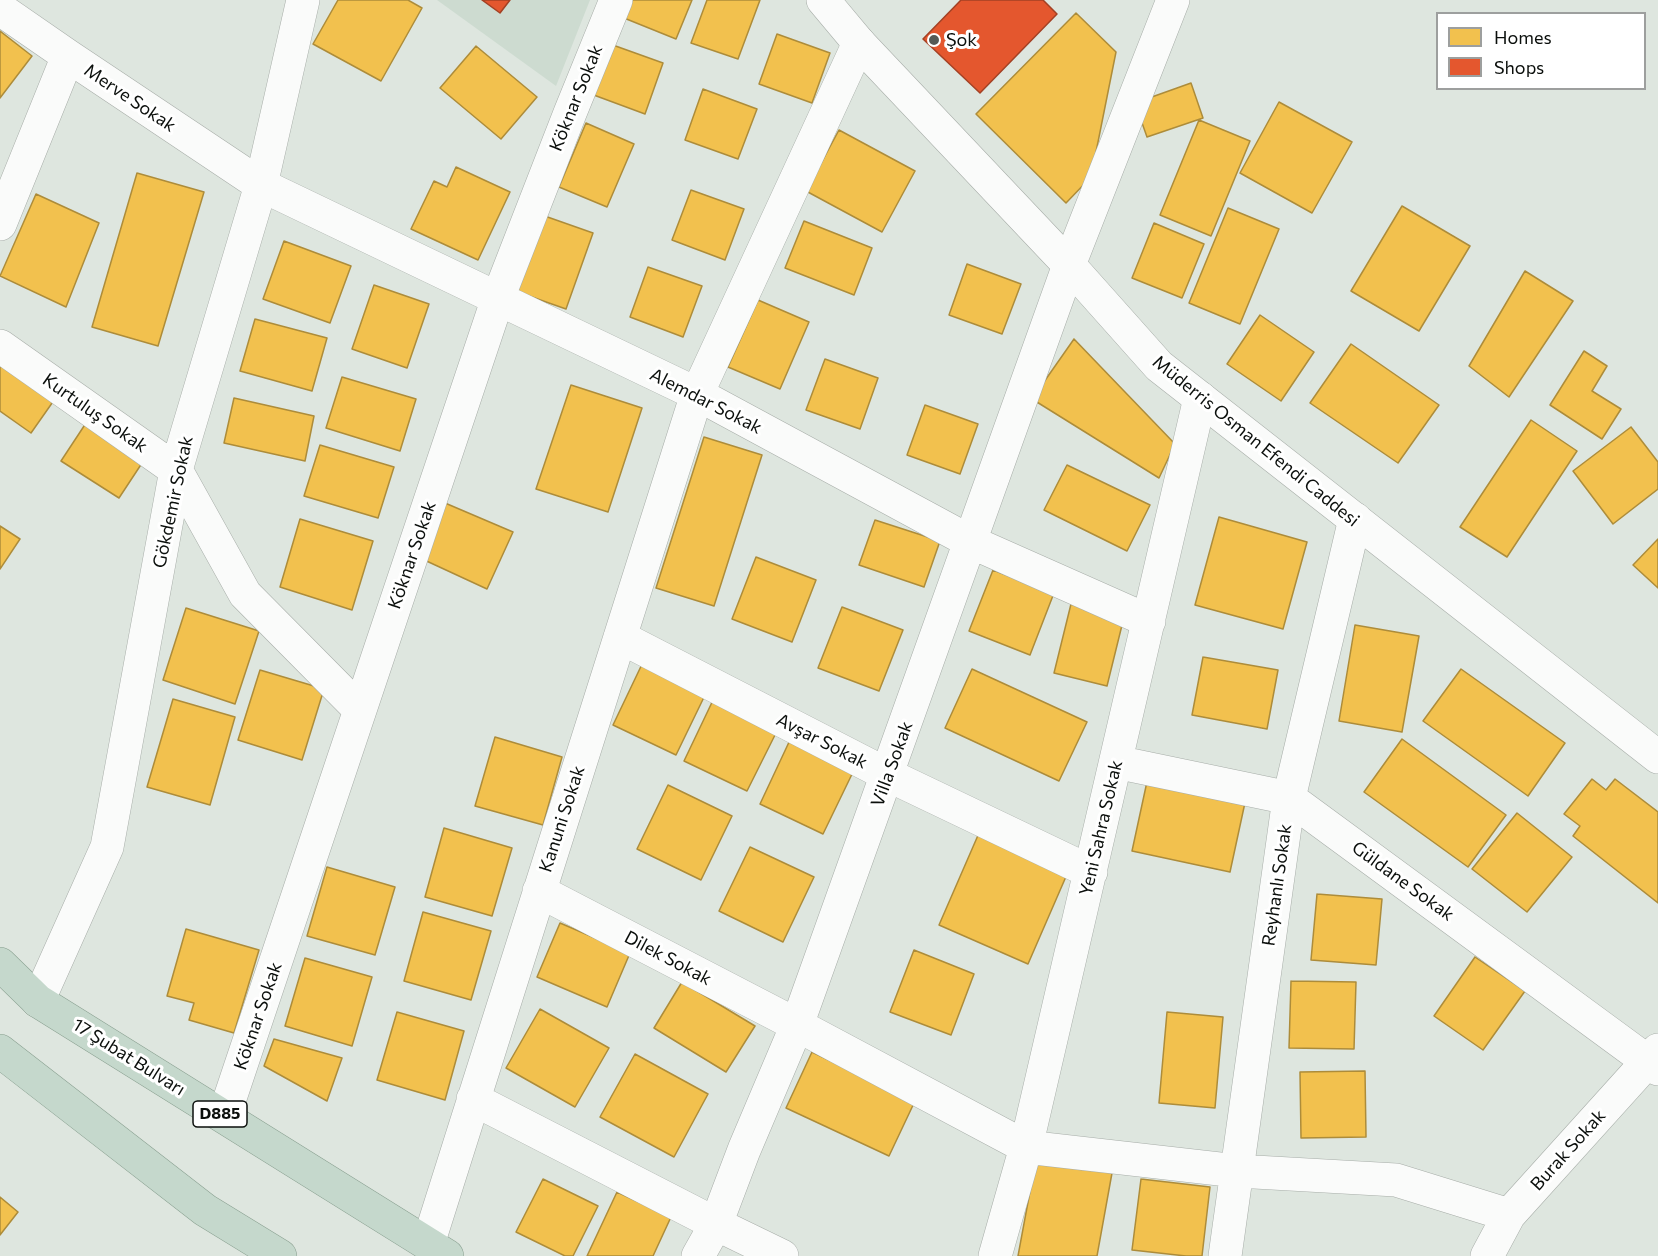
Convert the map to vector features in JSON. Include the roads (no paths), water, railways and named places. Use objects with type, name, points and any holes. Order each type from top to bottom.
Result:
[{"type":"highway","name":"17 Şubat Bulvarı","points":[[0,964],[39,1001],[437,1250]]},
{"type":"highway","points":[[0,1051],[205,1210],[272,1254]]},
{"type":"street","name":"Gökdemir Sokak","points":[[39,1001],[106,847],[176,470],[261,184],[303,0]]},
{"type":"street","name":"Köknar Sokak","points":[[224,1116],[498,298],[616,0]]},
{"type":"street","name":"Müderris Osman Efendi Caddesi","points":[[823,0],[860,43],[1069,265],[1159,366],[1658,757]]},
{"type":"street","name":"Villa Sokak","points":[[698,1256],[716,1224],[744,1150],[797,1025],[1069,265],[1173,0]]},
{"type":"street","name":"Merve Sokak","points":[[0,9],[261,184]]},
{"type":"street","name":"Kanuni Sokak","points":[[437,1250],[473,1099],[697,394],[860,43]]},
{"type":"street","points":[[0,224],[68,56]]},
{"type":"street","name":"Alemdar Sokak","points":[[261,184],[697,394],[971,542],[1149,621]]},
{"type":"street","name":"Kurtuluş Sokak","points":[[0,345],[176,470],[245,594],[360,710]]},
{"type":"street","name":"Yeni Sahra Sokak","points":[[995,1256],[1026,1147],[1200,399]]},
{"type":"street","name":"Reyhanlı Sokak","points":[[1225,1256],[1289,798],[1355,519]]},
{"type":"street","name":"Avşar Sokak","points":[[620,637],[888,775],[1091,872]]},
{"type":"street","name":"Güldane Sokak","points":[[1116,762],[1289,798],[1655,1060]]},
{"type":"street","name":"Dilek Sokak","points":[[539,891],[1026,1147]]},
{"type":"street","name":"Burak Sokak","points":[[1487,1256],[1509,1215],[1655,1060]]},
{"type":"street","points":[[473,1099],[782,1256]]},
{"type":"street","points":[[1026,1147],[1237,1171],[1396,1180],[1509,1215]]},
{"type":"place","name":"Şok","points":[[934,40]]}]
